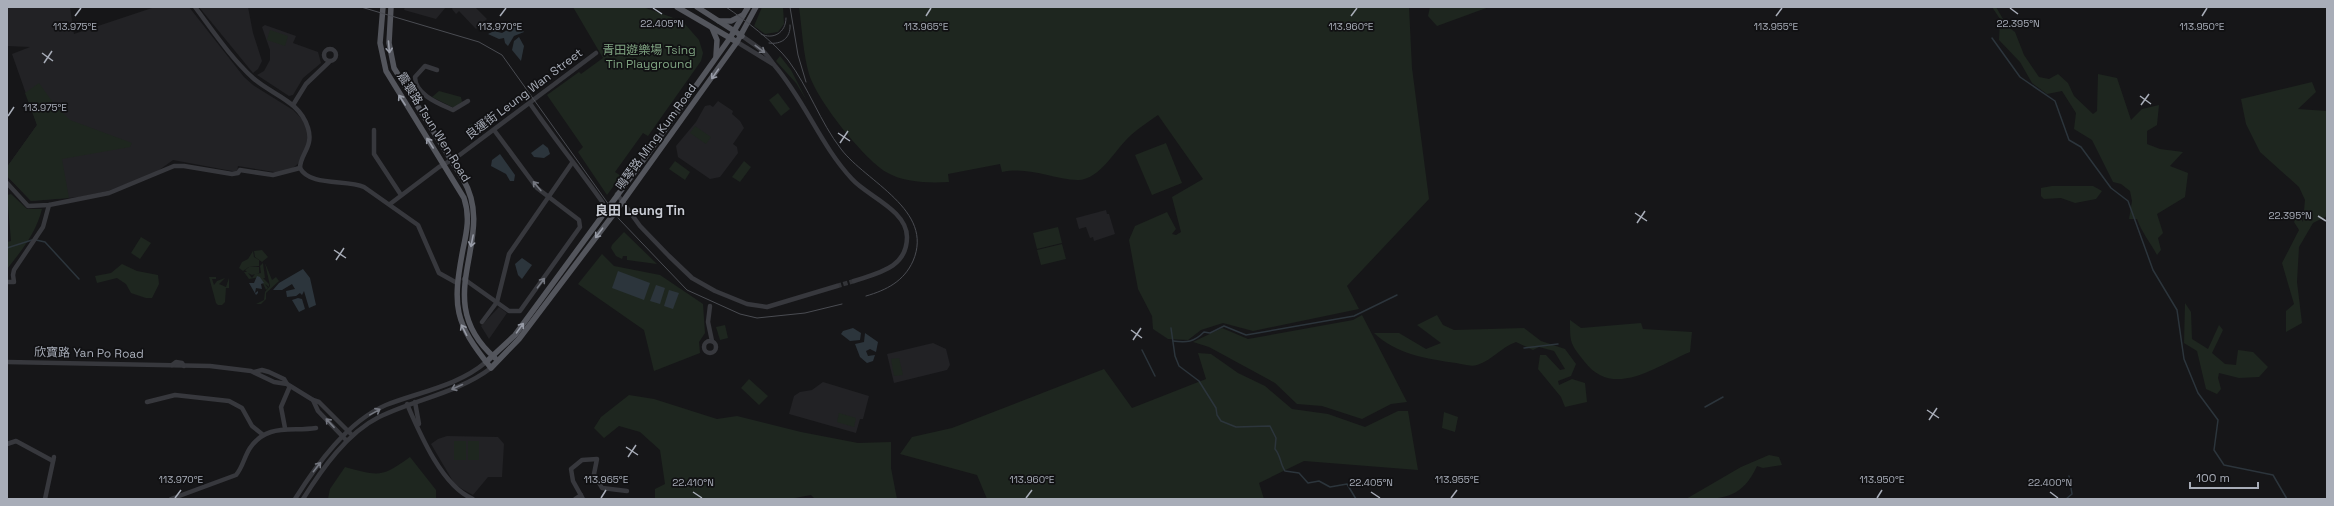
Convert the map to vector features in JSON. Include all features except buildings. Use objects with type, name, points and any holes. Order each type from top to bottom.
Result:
[{"type":"main road","name":"震寰路 Tsun Wen Road","points":[[383,7],[380,43],[386,71],[462,192],[468,216],[457,283],[456,303],[460,321],[469,338],[491,368]]},
{"type":"main road","name":"震寰路 Tsun Wen Road","points":[[390,7],[388,43],[394,68],[466,184],[474,210],[474,230],[464,279],[463,297],[468,321],[479,339],[498,361]]},
{"type":"main road","points":[[677,7],[737,42]]},
{"type":"main road","points":[[697,7],[742,36]]},
{"type":"main road","name":"鳴琴路 Ming Kum Road","points":[[486,362],[515,335],[716,58],[730,38],[748,7]]},
{"type":"main road","name":"鳴琴路 Ming Kum Road","points":[[491,368],[519,339],[622,202],[742,36],[756,7]]},
{"type":"main road","points":[[719,21],[734,20],[744,15]]},
{"type":"main road","points":[[711,27],[717,40],[716,58]]},
{"type":"street","points":[[195,7],[253,78],[293,105],[302,115],[308,128],[310,138],[309,147],[300,168]]},
{"type":"street","points":[[742,36],[765,52],[794,89],[846,172],[858,186],[894,213],[905,229],[905,246],[895,265],[887,270],[854,281]]},
{"type":"street","points":[[737,42],[774,65]]},
{"type":"street","name":"良運街 Leung Wan Street","points":[[390,204],[444,164],[451,161],[494,130],[529,102],[596,53]]},
{"type":"street","points":[[293,105],[306,84],[329,62]]},
{"type":"street","points":[[438,70],[425,66],[414,78],[423,95],[453,110],[468,101]]},
{"type":"street","points":[[529,102],[572,163],[582,173],[603,203]]},
{"type":"street","points":[[374,130],[374,154],[401,196]]},
{"type":"street","points":[[464,279],[512,312],[520,311],[579,231],[579,220],[548,198],[538,188],[494,130]]},
{"type":"street","points":[[482,322],[497,302],[509,254],[572,163]]},
{"type":"street","points":[[7,183],[28,206],[49,205],[114,192],[174,166],[184,166],[232,174],[240,170],[273,176],[300,168]]},
{"type":"street","points":[[300,168],[303,172],[320,181],[360,185],[390,204],[418,225],[439,273],[457,283]]},
{"type":"street","points":[[7,192],[11,188]]},
{"type":"street","points":[[617,194],[640,226],[688,275],[703,285],[740,301],[762,307],[773,306],[837,286]]},
{"type":"street","points":[[7,282],[14,282],[14,270],[35,240],[47,217],[49,205]]},
{"type":"street","points":[[710,306],[708,322],[712,341]]},
{"type":"street","name":"欣寶路 Yan Po Road","points":[[7,362],[172,365],[182,362],[184,366],[210,366],[254,372],[262,370],[284,379],[289,385],[313,400],[319,402],[354,436]]},
{"type":"street","points":[[295,499],[310,477],[343,437],[369,414],[385,406],[471,373],[486,362]]},
{"type":"street","points":[[303,499],[330,461],[354,436],[378,418],[474,379],[491,368]]},
{"type":"street","points":[[286,428],[281,407],[289,385]]},
{"type":"street","points":[[147,402],[175,394],[229,401],[242,408],[252,426],[262,434]]},
{"type":"street","points":[[413,396],[416,403],[420,430]]},
{"type":"street","points":[[405,399],[420,430],[450,482],[466,496],[473,499]]},
{"type":"street","name":"欣寶路 Yan Po Road","points":[[313,400],[318,411],[348,442]]},
{"type":"street","points":[[172,499],[236,475],[242,468],[248,450],[262,434],[286,428],[300,430],[316,428]]},
{"type":"street","points":[[7,444],[16,441],[53,459],[46,499]]},
{"type":"street","points":[[575,499],[582,497],[573,481],[571,469],[578,462],[588,459],[597,459],[594,474],[602,488],[627,491]]},
{"type":"shaded area","points":[[7,7],[70,7],[74,34],[155,7],[189,7],[244,77],[253,85],[293,110],[303,120],[307,128],[308,141],[300,162],[293,168],[280,173],[238,166],[237,172],[173,160],[155,173],[108,191],[79,197],[31,201],[7,176],[7,167],[37,125],[12,54],[30,47],[7,46]]},
{"type":"shaded area","points":[[199,7],[248,7],[253,33],[262,61],[258,69],[253,73]]},
{"type":"shaded area","points":[[405,7],[446,7],[436,19],[404,10]]},
{"type":"shaded area","points":[[453,7],[475,7],[487,19],[476,29],[459,11],[456,14],[452,9]]},
{"type":"shaded area","points":[[265,25],[296,36],[293,43],[318,52],[321,63],[303,78],[293,95],[289,96],[257,75],[264,71],[270,60],[270,50],[262,27]]},
{"type":"shaded area","points":[[514,26],[519,27],[524,32],[514,36],[508,46],[505,43],[504,38],[499,39],[488,34],[494,31],[502,33]]},
{"type":"shaded area","points":[[519,37],[524,46],[521,61],[512,50],[514,41]]},
{"type":"shaded area","points":[[718,101],[733,111],[732,114],[740,121],[744,128],[733,144],[737,147],[738,153],[720,177],[710,179],[678,157],[676,146],[696,122],[705,106],[710,105],[713,107]]},
{"type":"shaded area","points":[[543,144],[548,148],[550,154],[544,158],[534,157],[531,153]]},
{"type":"shaded area","points":[[500,154],[515,175],[514,181],[510,181],[506,174],[491,166],[492,160]]},
{"type":"shaded area","points":[[1106,210],[1107,214],[1109,214],[1115,234],[1094,241],[1093,237],[1090,238],[1086,227],[1079,229],[1076,218]]},
{"type":"shaded area","points":[[522,258],[532,265],[522,279],[518,275],[515,264]]},
{"type":"shaded area","points":[[303,269],[310,278],[316,305],[309,308],[304,291],[302,295],[300,293],[296,296],[287,297],[286,291],[295,289],[292,284],[282,290],[273,290],[279,283]]},
{"type":"shaded area","points":[[618,271],[650,283],[644,300],[612,288]]},
{"type":"shaded area","points":[[257,276],[260,277],[264,283],[261,284],[262,289],[256,288],[255,293],[258,291],[258,293],[256,295],[249,283],[254,283]]},
{"type":"shaded area","points":[[656,285],[665,288],[660,304],[650,301]]},
{"type":"shaded area","points":[[669,290],[679,293],[673,309],[664,306]]},
{"type":"shaded area","points":[[298,298],[302,299],[305,309],[299,312],[292,300]]},
{"type":"shaded area","points":[[499,307],[507,313],[489,339],[481,326]]},
{"type":"shaded area","points":[[853,328],[861,333],[860,340],[850,341],[841,334],[843,331]]},
{"type":"shaded area","points":[[865,333],[878,342],[876,352],[870,349],[866,351],[868,356],[875,355],[873,361],[867,363],[860,357],[855,344],[864,342]]},
{"type":"shaded area","points":[[933,343],[946,349],[950,365],[947,370],[894,383],[887,354]]},
{"type":"shaded area","points":[[823,382],[869,396],[863,419],[860,419],[856,433],[789,414],[794,396],[800,392],[812,390]]},
{"type":"shaded area","points":[[447,436],[498,437],[504,444],[502,477],[488,477],[473,495],[462,489],[454,483],[431,444],[438,439]]},
{"type":"green space","name":"青田遊樂場 Tsing Tin Playground","points":[[573,7],[643,7],[684,23],[699,40],[703,53],[701,61],[648,136],[643,133],[615,172],[621,176],[607,195],[578,152],[583,147],[547,95],[579,72],[581,74],[603,58]]},
{"type":"green space","points":[[762,7],[783,7],[784,24],[778,32],[765,34],[754,26]]},
{"type":"green space","points":[[799,7],[1409,7],[1412,68],[1429,199],[1347,286],[1359,309],[1253,331],[1223,323],[1201,330],[1188,340],[1168,339],[1153,329],[1152,316],[1138,289],[1129,240],[1135,226],[1167,212],[1176,229],[1172,234],[1176,235],[1181,232],[1172,197],[1203,179],[1158,115],[1131,135],[1100,169],[1086,179],[1068,179],[1022,171],[1002,172],[1000,164],[948,174],[949,182],[925,182],[893,176],[876,165],[853,141],[821,98],[809,74],[807,66]]},
{"type":"green space","points":[[1430,7],[1489,7],[1437,26],[1428,16]]},
{"type":"green space","points":[[1992,7],[1996,7],[2007,26],[2015,32],[2024,55],[2039,77],[2049,79],[2058,74],[2068,83],[2074,96],[2093,114],[2097,111],[2098,74],[2117,78],[2131,120],[2142,109],[2159,105],[2157,125],[2147,131],[2147,144],[2160,149],[2183,152],[2170,166],[2188,173],[2185,197],[2157,214],[2163,233],[2158,238],[2161,250],[2157,255],[2137,219],[2129,219],[2132,201],[2130,191],[2121,184],[2113,182],[2092,140],[2074,129],[2076,113],[2062,91],[2047,94],[2032,83],[2020,62],[1999,40],[2000,19]]},
{"type":"green space","points":[[270,30],[288,36],[285,46],[267,40]]},
{"type":"green space","points":[[780,56],[791,70],[807,101],[796,83],[776,61]]},
{"type":"green space","points":[[2312,82],[2316,92],[2298,109],[2327,111],[2327,216],[2313,223],[2299,247],[2297,282],[2302,323],[2286,332],[2286,311],[2294,304],[2282,263],[2299,230],[2294,222],[2298,214],[2303,222],[2305,200],[2299,187],[2260,152],[2246,124],[2241,99]]},
{"type":"green space","points":[[39,83],[54,104],[70,120],[132,143],[130,147],[62,159],[69,198],[31,201],[7,176],[7,167],[37,125],[25,93]]},
{"type":"green space","points":[[439,91],[461,97],[462,102],[454,108],[432,97]]},
{"type":"green space","points":[[778,93],[790,109],[781,116],[769,100]]},
{"type":"green space","points":[[477,121],[484,129],[468,139],[467,127]]},
{"type":"green space","points":[[695,126],[711,137],[706,144],[690,133]]},
{"type":"green space","points":[[1166,143],[1182,183],[1152,195],[1135,155]]},
{"type":"green space","points":[[675,161],[690,172],[685,180],[669,169]]},
{"type":"green space","points":[[744,161],[751,167],[740,182],[732,177]]},
{"type":"green space","points":[[2052,186],[2093,186],[2102,191],[2096,199],[2075,203],[2061,198],[2044,199],[2041,196],[2041,188]]},
{"type":"green space","points":[[11,194],[27,209],[42,209],[32,234],[7,269],[7,242],[11,241],[7,195]]},
{"type":"green space","points":[[1058,227],[1062,243],[1037,249],[1033,233]]},
{"type":"green space","points":[[624,232],[657,264],[627,260],[627,256],[623,256],[622,259],[616,256],[611,248],[612,245]]},
{"type":"green space","points":[[141,237],[151,243],[140,259],[131,253]]},
{"type":"green space","points":[[1062,244],[1066,259],[1041,265],[1037,250]]},
{"type":"green space","points":[[262,250],[268,257],[262,262],[255,257],[254,251]]},
{"type":"green space","points":[[253,251],[254,257],[259,260],[259,266],[249,267],[243,271],[239,268],[242,262],[248,259]]},
{"type":"green space","points":[[602,254],[614,266],[660,275],[703,304],[705,333],[699,342],[700,353],[654,371],[644,330],[578,284]]},
{"type":"green space","points":[[263,263],[265,278],[263,278],[269,284],[269,287],[265,284],[268,288],[266,290],[260,277],[249,279],[244,272],[247,272],[245,270],[249,267],[259,267],[259,273],[256,274],[261,273],[260,266]],"holes":[[[248,273],[252,275],[255,274],[252,278]]]},
{"type":"green space","points":[[265,263],[272,280],[276,277],[279,281],[266,293],[266,299],[261,304],[256,304],[264,300],[265,292],[270,286]]},
{"type":"green space","points":[[122,264],[137,271],[158,275],[159,284],[152,298],[146,298],[131,293],[126,284],[117,278],[97,283],[95,276],[111,273]]},
{"type":"green space","points":[[209,277],[216,277],[216,279],[212,279],[214,285],[217,281],[225,278],[219,284],[226,287],[229,278],[229,288],[226,288],[225,302],[222,305],[218,305],[216,303]]},
{"type":"green space","points":[[2185,303],[2191,312],[2192,339],[2208,349],[2219,325],[2223,330],[2212,353],[2225,364],[2236,365],[2238,350],[2253,352],[2268,367],[2259,377],[2239,378],[2219,373],[2218,378],[2221,389],[2217,394],[2206,389],[2197,351],[2184,343]]},
{"type":"green space","points":[[1362,315],[1407,402],[1391,404],[1362,419],[1322,406],[1297,404],[1275,383],[1209,347],[1193,342],[1222,328],[1248,339],[1353,320]]},
{"type":"green space","points":[[1437,315],[1443,325],[1454,330],[1524,328],[1541,341],[1565,349],[1576,364],[1571,376],[1558,381],[1559,385],[1572,379],[1585,383],[1587,402],[1565,407],[1561,397],[1538,369],[1540,355],[1546,355],[1560,370],[1565,369],[1554,351],[1539,347],[1533,350],[1516,342],[1483,363],[1475,366],[1469,366],[1434,360],[1402,351],[1392,346],[1374,333],[1399,333],[1426,349],[1441,343],[1417,325]]},
{"type":"green space","points":[[1570,320],[1581,328],[1641,323],[1643,329],[1692,332],[1690,352],[1635,376],[1621,379],[1608,378],[1595,372],[1584,361],[1573,346],[1570,334]]},
{"type":"green space","points":[[725,325],[728,338],[720,340],[716,327]]},
{"type":"green space","points":[[1198,353],[1211,354],[1238,373],[1265,386],[1292,409],[1328,414],[1365,427],[1398,411],[1408,411],[1418,470],[1304,461],[1259,483],[1264,499],[987,499],[977,475],[900,454],[912,437],[952,428],[1104,369],[1132,408],[1206,379]]},
{"type":"green space","points":[[899,358],[903,375],[894,376],[891,359]]},
{"type":"green space","points":[[749,379],[768,396],[759,405],[741,388]]},
{"type":"green space","points":[[629,395],[654,399],[717,419],[737,416],[801,432],[858,443],[891,442],[891,468],[897,499],[815,499],[811,495],[789,499],[655,499],[655,489],[665,484],[660,450],[640,432],[619,426],[604,438],[594,428],[601,417]]},
{"type":"green space","points":[[1444,412],[1458,417],[1455,432],[1442,428]]},
{"type":"green space","points":[[839,413],[856,418],[854,427],[837,422]]},
{"type":"green space","points":[[454,441],[466,441],[466,460],[454,460]]},
{"type":"green space","points":[[468,441],[479,441],[479,460],[468,460]]},
{"type":"green space","points":[[1769,455],[1779,457],[1782,465],[1763,468],[1757,466],[1744,486],[1736,492],[1719,498],[1686,499],[1741,467]]},
{"type":"green space","points":[[410,457],[436,490],[436,499],[328,499],[330,489],[345,467],[373,473],[386,472]]},
{"type":"waterway","points":[[1992,38],[2020,77],[2055,101],[2069,140],[2081,147],[2111,188],[2128,201],[2153,270],[2177,310],[2184,359],[2198,393],[2218,420],[2214,450],[2224,465],[2273,475],[2287,499]]},
{"type":"waterway","points":[[7,248],[32,240]]},
{"type":"waterway","points":[[36,240],[45,242],[79,279]]},
{"type":"waterway","points":[[1173,341],[1190,341],[1197,338],[1204,332],[1210,333],[1224,326],[1246,335],[1354,316],[1397,295]]},
{"type":"waterway","points":[[1171,328],[1175,356],[1179,366],[1199,381],[1216,408],[1217,415],[1221,421],[1236,427],[1270,426],[1276,438],[1275,449],[1285,471],[1299,473],[1308,483],[1319,481],[1330,487],[1347,484],[1356,499]]},
{"type":"waterway","points":[[1524,348],[1558,344]]},
{"type":"waterway","points":[[1142,350],[1155,376]]},
{"type":"waterway","points":[[1705,407],[1723,397]]},
{"type":"waterway","points":[[2066,499],[2072,494],[2069,476]]},
{"type":"tunnel","points":[[837,286],[854,281]]},
{"type":"tram line","points":[[361,7],[479,42],[502,55],[619,219],[687,290],[740,314],[757,318],[805,313],[842,304]]},
{"type":"tram line","points":[[726,7],[742,18],[782,53],[802,82],[827,128],[841,149],[852,161],[895,198],[915,227],[917,243],[913,261],[905,274],[888,288],[866,296]]},
{"type":"tram line","points":[[790,7],[798,55],[806,82]]},
{"type":"tram line","points":[[761,34],[766,36],[774,36],[778,34],[784,28],[786,18]]},
{"type":"tram line","points":[[769,43],[777,43],[784,40],[789,34],[790,25]]},
{"type":"district","name":"良田 Leung Tin","points":[[640,210]]}]
